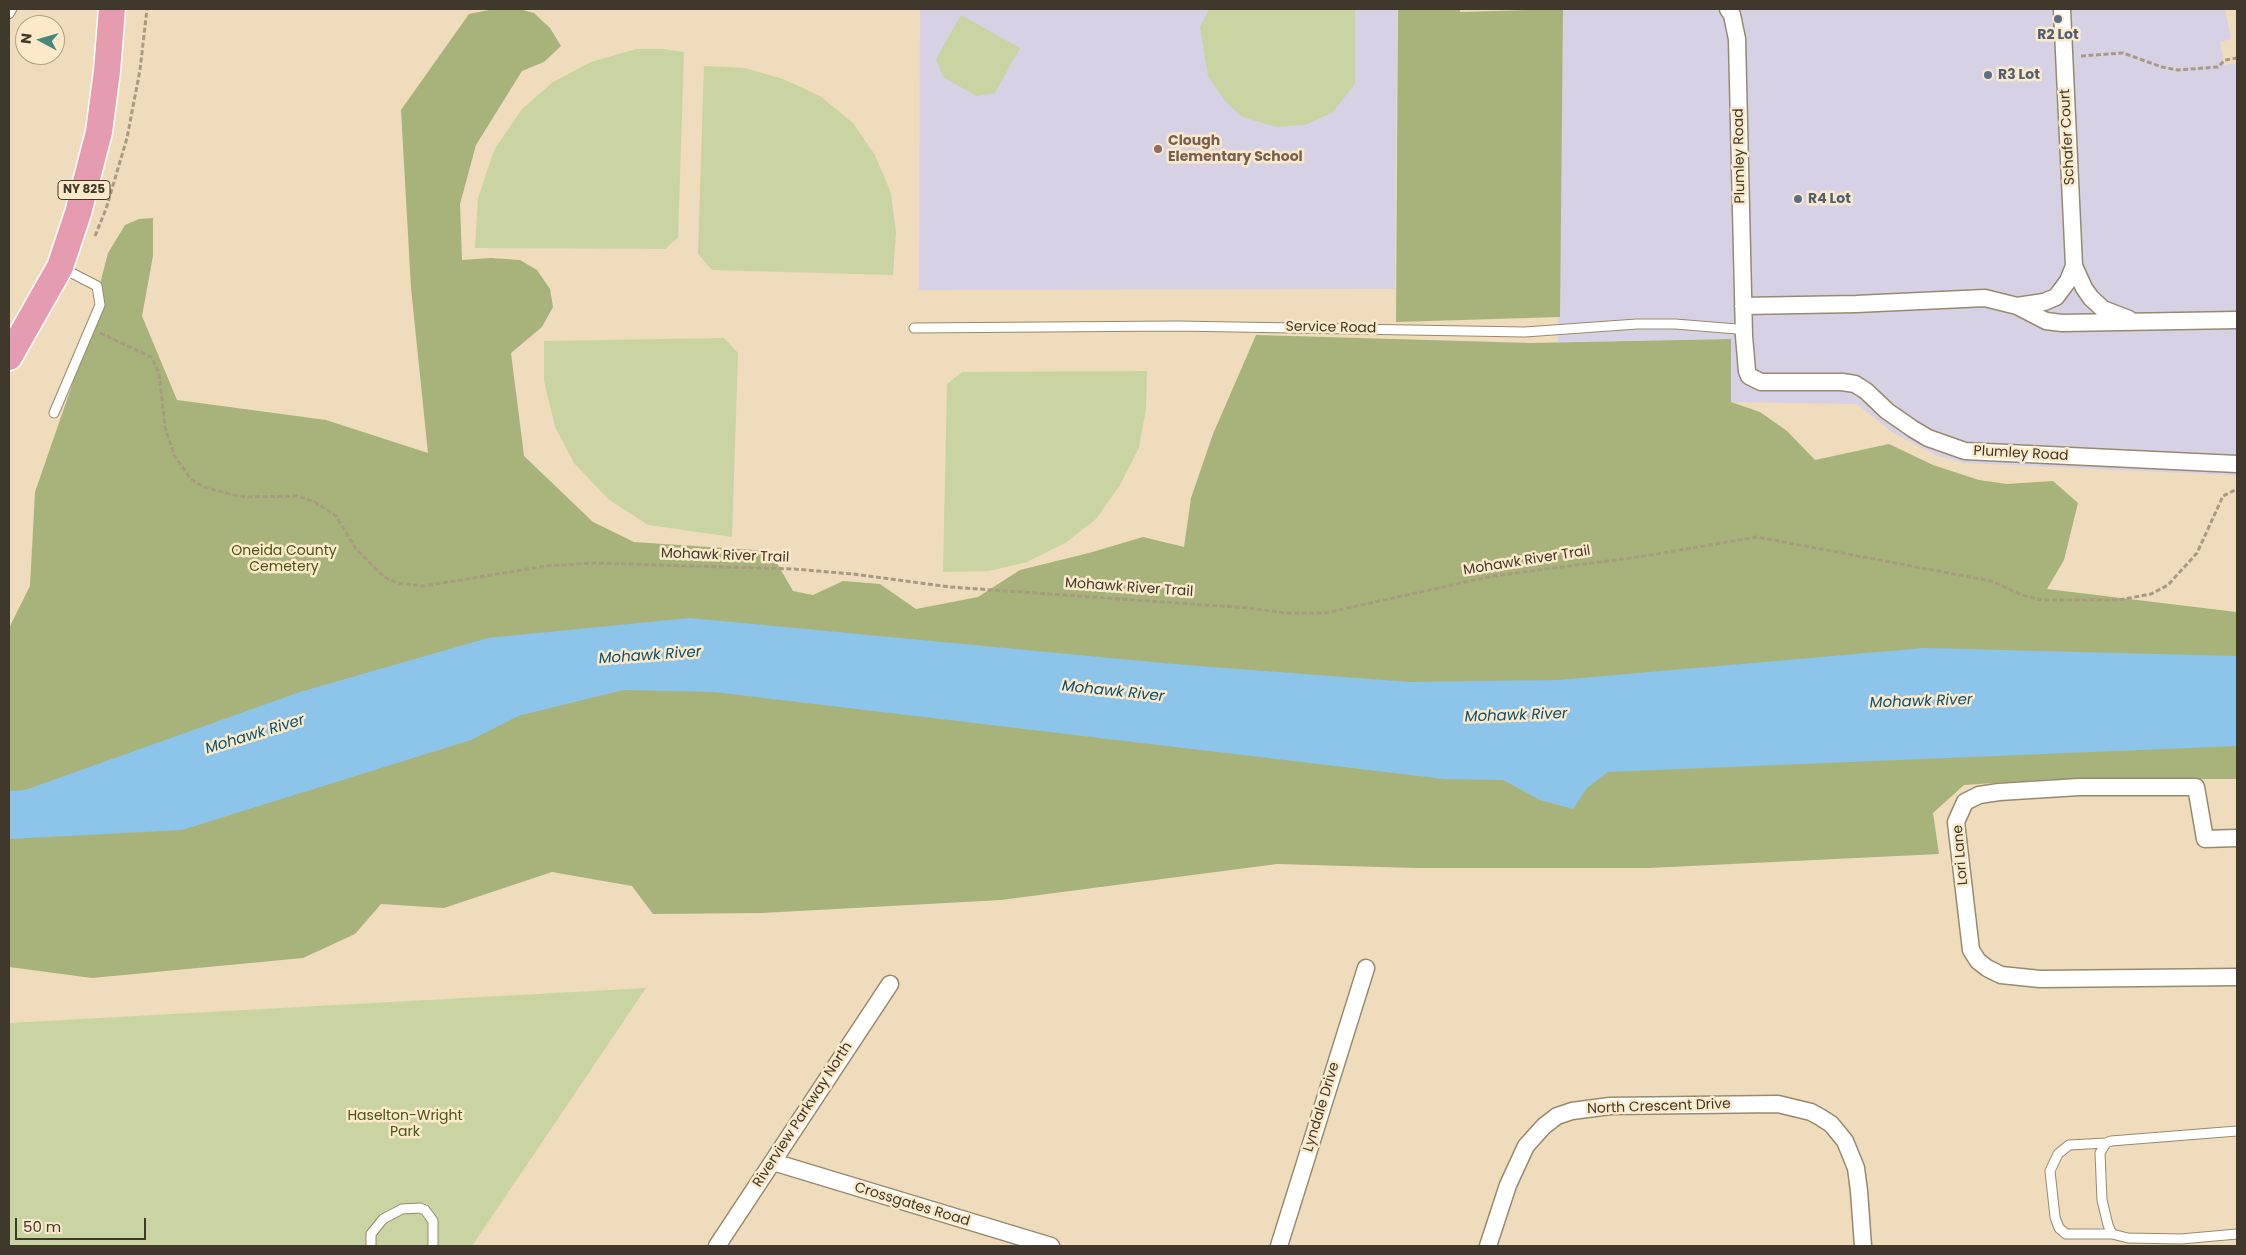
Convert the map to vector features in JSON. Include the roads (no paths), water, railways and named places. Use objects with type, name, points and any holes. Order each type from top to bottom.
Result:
[{"type":"main road","name":"NY 825","points":[[9,357],[60,267],[78,213],[99,132],[107,71],[112,9]]},
{"type":"street","name":"Schafer Court","points":[[2062,9],[2074,266],[2084,288],[2103,309],[2118,316],[2141,322]]},
{"type":"street","name":"Plumley Road","points":[[1730,11],[1737,39],[1744,336],[1747,371],[1754,380],[1761,382],[1842,382],[1855,384],[1866,391],[1887,411],[1913,429],[1928,438],[1965,451],[2237,464]]},
{"type":"street","name":"Schafer Court","points":[[2017,306],[2044,302],[2056,297],[2068,281],[2074,266]]},
{"type":"street","points":[[1744,306],[1856,304],[1985,298],[2017,306],[2046,321],[2062,323],[2237,320]]},
{"type":"street","name":"Lori Lane","points":[[2237,838],[2205,839],[2196,787],[2079,787],[1999,792],[1979,795],[1965,802],[1956,822],[1971,950],[1978,961],[1987,968],[2001,975],[2040,979],[2237,977]]},
{"type":"street","name":"Lyndale Drive","points":[[1279,1246],[1366,968]]},
{"type":"street","name":"Riverview Parkway North","points":[[717,1246],[890,984]]},
{"type":"street","name":"North Crescent Drive","points":[[1488,1246],[1508,1185],[1526,1146],[1544,1126],[1557,1116],[1572,1110],[1610,1106],[1778,1104],[1810,1112],[1820,1117],[1831,1124],[1845,1141],[1856,1168],[1860,1191],[1863,1246]]},
{"type":"street","name":"Crossgates Road","points":[[773,1162],[1051,1246]]},
{"type":"lane","points":[[9,14],[12,9]]},
{"type":"lane","points":[[54,413],[100,305],[97,286],[60,267]]},
{"type":"lane","name":"Service Road","points":[[914,328],[1177,326],[1525,332],[1636,324],[1666,324],[1737,328],[1744,336]]},
{"type":"lane","points":[[2237,1131],[2069,1145],[2058,1154],[2050,1171],[2055,1217],[2059,1228],[2066,1234],[2112,1234],[2128,1238],[2172,1239],[2237,1234]]},
{"type":"lane","points":[[2106,1143],[2100,1153],[2102,1200],[2112,1234]]},
{"type":"lane","points":[[371,1246],[371,1234],[383,1219],[402,1209],[420,1208],[425,1210],[432,1221],[433,1246]]},
{"type":"water","name":"Mohawk River","points":[[690,618],[1173,664],[1409,682],[1559,680],[1924,648],[2237,656],[2237,746],[1608,772],[1587,788],[1573,809],[1540,800],[1503,780],[1444,779],[714,692],[623,690],[518,716],[471,740],[182,830],[9,839],[9,791],[25,790],[300,692],[488,638]]},
{"type":"place","name":"R2 Lot","points":[[2058,19]]},
{"type":"place","name":"R3 Lot","points":[[1988,75]]},
{"type":"place","name":"Clough Elementary School","points":[[1158,149]]},
{"type":"place","name":"R4 Lot","points":[[1798,199]]},
{"type":"park label","name":"Oneida County Cemetery","points":[[284,560]]},
{"type":"park label","name":"Haselton-Wright Park","points":[[405,1124]]}]
